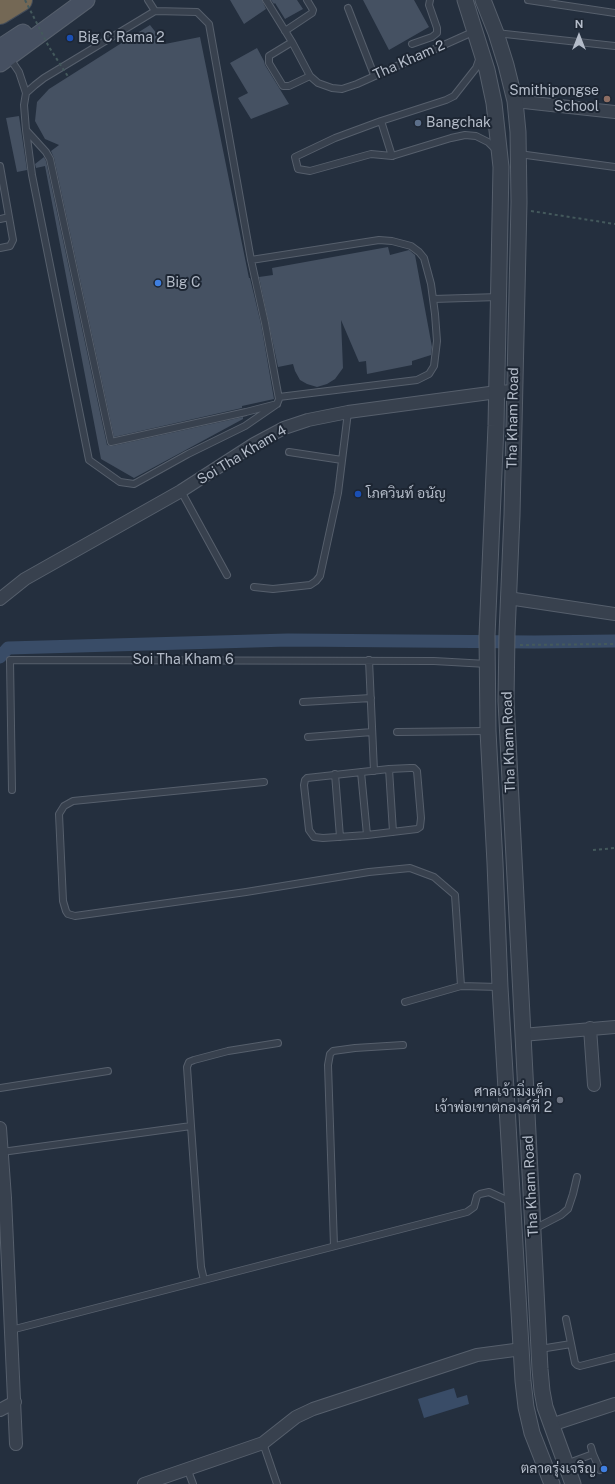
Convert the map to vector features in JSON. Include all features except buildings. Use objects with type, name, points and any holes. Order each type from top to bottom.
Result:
[{"type":"highway","points":[[0,13],[21,0]]},
{"type":"main road","points":[[3,56],[31,28],[85,0]]},
{"type":"street","name":"Tha Kham Road","points":[[465,0],[481,48],[494,102],[500,157],[497,392],[487,636],[488,731],[500,987],[523,1381],[526,1407],[532,1433],[552,1484]]},
{"type":"street","name":"Tha Kham Road","points":[[483,0],[496,33],[515,101],[518,132],[519,209],[506,701],[522,1035],[534,1229],[538,1350],[542,1391],[551,1425],[573,1484]]},
{"type":"street","points":[[515,101],[615,112]]},
{"type":"street","name":"Soi Tha Kham 4","points":[[1,594],[181,491],[254,444],[284,428],[308,420],[348,412],[497,392],[514,392]]},
{"type":"street","points":[[508,598],[615,614]]},
{"type":"street","points":[[522,1035],[615,1027]]},
{"type":"street","points":[[590,1028],[594,1085]]},
{"type":"street","points":[[0,1128],[2,1152],[5,1305],[11,1330],[16,1444]]},
{"type":"street","points":[[144,1484],[187,1468],[263,1444],[296,1417],[313,1409],[477,1355],[522,1349]]},
{"type":"street","points":[[0,1410],[14,1402]]},
{"type":"street","points":[[551,1425],[615,1404]]},
{"type":"lane","points":[[148,0],[155,11]]},
{"type":"lane","points":[[266,0],[292,42],[310,76],[289,86],[283,86],[269,63],[269,56],[292,42]]},
{"type":"lane","points":[[285,31],[312,13],[313,10],[306,0]]},
{"type":"lane","points":[[412,44],[432,37],[437,33],[437,28],[429,5],[430,0]]},
{"type":"lane","points":[[528,0],[615,13]]},
{"type":"lane","points":[[348,8],[374,75]]},
{"type":"lane","points":[[26,93],[44,78],[155,11],[197,12],[209,24],[251,260],[265,323],[278,400]]},
{"type":"lane","name":"Tha Kham 2","points":[[310,76],[318,83],[332,88],[342,89],[357,84],[475,30]]},
{"type":"lane","points":[[496,33],[615,46]]},
{"type":"lane","points":[[481,48],[480,59],[476,68],[454,96],[335,138],[295,157],[298,169],[310,171],[371,154],[392,156],[465,135],[476,136],[488,142],[495,148],[500,157]]},
{"type":"lane","points":[[3,56],[19,72],[26,93],[24,105],[32,175],[89,460],[120,482],[134,484],[188,454],[245,426],[278,400]]},
{"type":"lane","points":[[381,121],[392,156]]},
{"type":"lane","points":[[26,130],[46,152],[50,159],[111,442],[246,412],[278,400],[417,380],[429,374],[434,366],[437,341],[431,284],[424,258],[411,246],[392,241],[379,240],[251,260]]},
{"type":"lane","points":[[518,154],[615,167]]},
{"type":"lane","points":[[0,166],[13,240],[10,246],[0,248]]},
{"type":"lane","points":[[0,219],[9,216]]},
{"type":"lane","points":[[433,299],[498,297]]},
{"type":"lane","points":[[254,587],[274,589],[310,585],[320,576],[338,493],[348,412]]},
{"type":"lane","points":[[289,452],[342,460]]},
{"type":"lane","points":[[181,491],[227,575]]},
{"type":"lane","name":"Soi Tha Kham 6","points":[[12,790],[10,660],[434,661],[487,659]]},
{"type":"lane","points":[[369,660],[374,771]]},
{"type":"lane","points":[[302,702],[371,698]]},
{"type":"lane","points":[[397,732],[488,731]]},
{"type":"lane","points":[[308,737],[372,732]]},
{"type":"lane","points":[[410,768],[414,768],[417,771],[421,818],[420,827],[418,829],[340,837],[318,838],[311,834],[309,830],[304,785],[305,780],[307,778],[335,774],[374,771],[410,768]]},
{"type":"lane","points":[[389,769],[394,832]]},
{"type":"lane","points":[[361,772],[367,835]]},
{"type":"lane","points":[[335,774],[340,837]]},
{"type":"lane","points":[[264,782],[73,801],[64,806],[59,814],[63,901],[66,911],[68,914],[74,916],[246,892],[369,872],[410,868],[434,877],[455,895],[461,986]]},
{"type":"lane","points":[[405,1002],[461,986],[500,987]]},
{"type":"lane","points":[[204,1280],[201,1267],[187,1067],[190,1062],[194,1060],[228,1051],[278,1043]]},
{"type":"lane","points":[[334,1246],[328,1066],[330,1054],[333,1051],[355,1048],[403,1045]]},
{"type":"lane","points":[[0,1088],[108,1071]]},
{"type":"lane","points":[[2,1152],[191,1126]]},
{"type":"lane","points":[[534,1229],[557,1217],[568,1209],[577,1177]]},
{"type":"lane","points":[[11,1330],[467,1212],[474,1207],[477,1196],[480,1194],[489,1192],[513,1203]]},
{"type":"lane","points":[[566,1319],[575,1363],[577,1365],[580,1366],[615,1357]]},
{"type":"lane","points":[[538,1350],[571,1344]]},
{"type":"lane","points":[[263,1444],[277,1484]]},
{"type":"lane","points":[[591,1447],[600,1470]]},
{"type":"lane","points":[[565,1464],[593,1454]]},
{"type":"lane","points":[[187,1468],[192,1484]]},
{"type":"path","points":[[25,0],[49,47],[69,78]]},
{"type":"path","points":[[519,209],[615,224]]},
{"type":"path","points":[[507,642],[615,644]]},
{"type":"path","points":[[593,850],[615,848]]},
{"type":"water","points":[[454,1388],[457,1398],[467,1395],[469,1404],[424,1418],[418,1399]]},
{"type":"waterway","points":[[0,657],[8,648],[288,640],[534,642],[615,641]]},
{"type":"place","name":"Big C Rama 2","points":[[70,38]]},
{"type":"place","name":"Smithipongse School","points":[[607,99]]},
{"type":"place","name":"Bangchak","points":[[418,123]]},
{"type":"place","name":"Big C","points":[[158,283]]},
{"type":"place","name":"โภควินท์ อนัญ","points":[[358,494]]},
{"type":"place","name":"ศาลเจ้ามิ่งเต็ก เจ้าพ่อเขาตกองค์ที่ 2","points":[[560,1100]]},
{"type":"place","name":"ตลาดรุ่งเจริญ","points":[[604,1469]]}]
